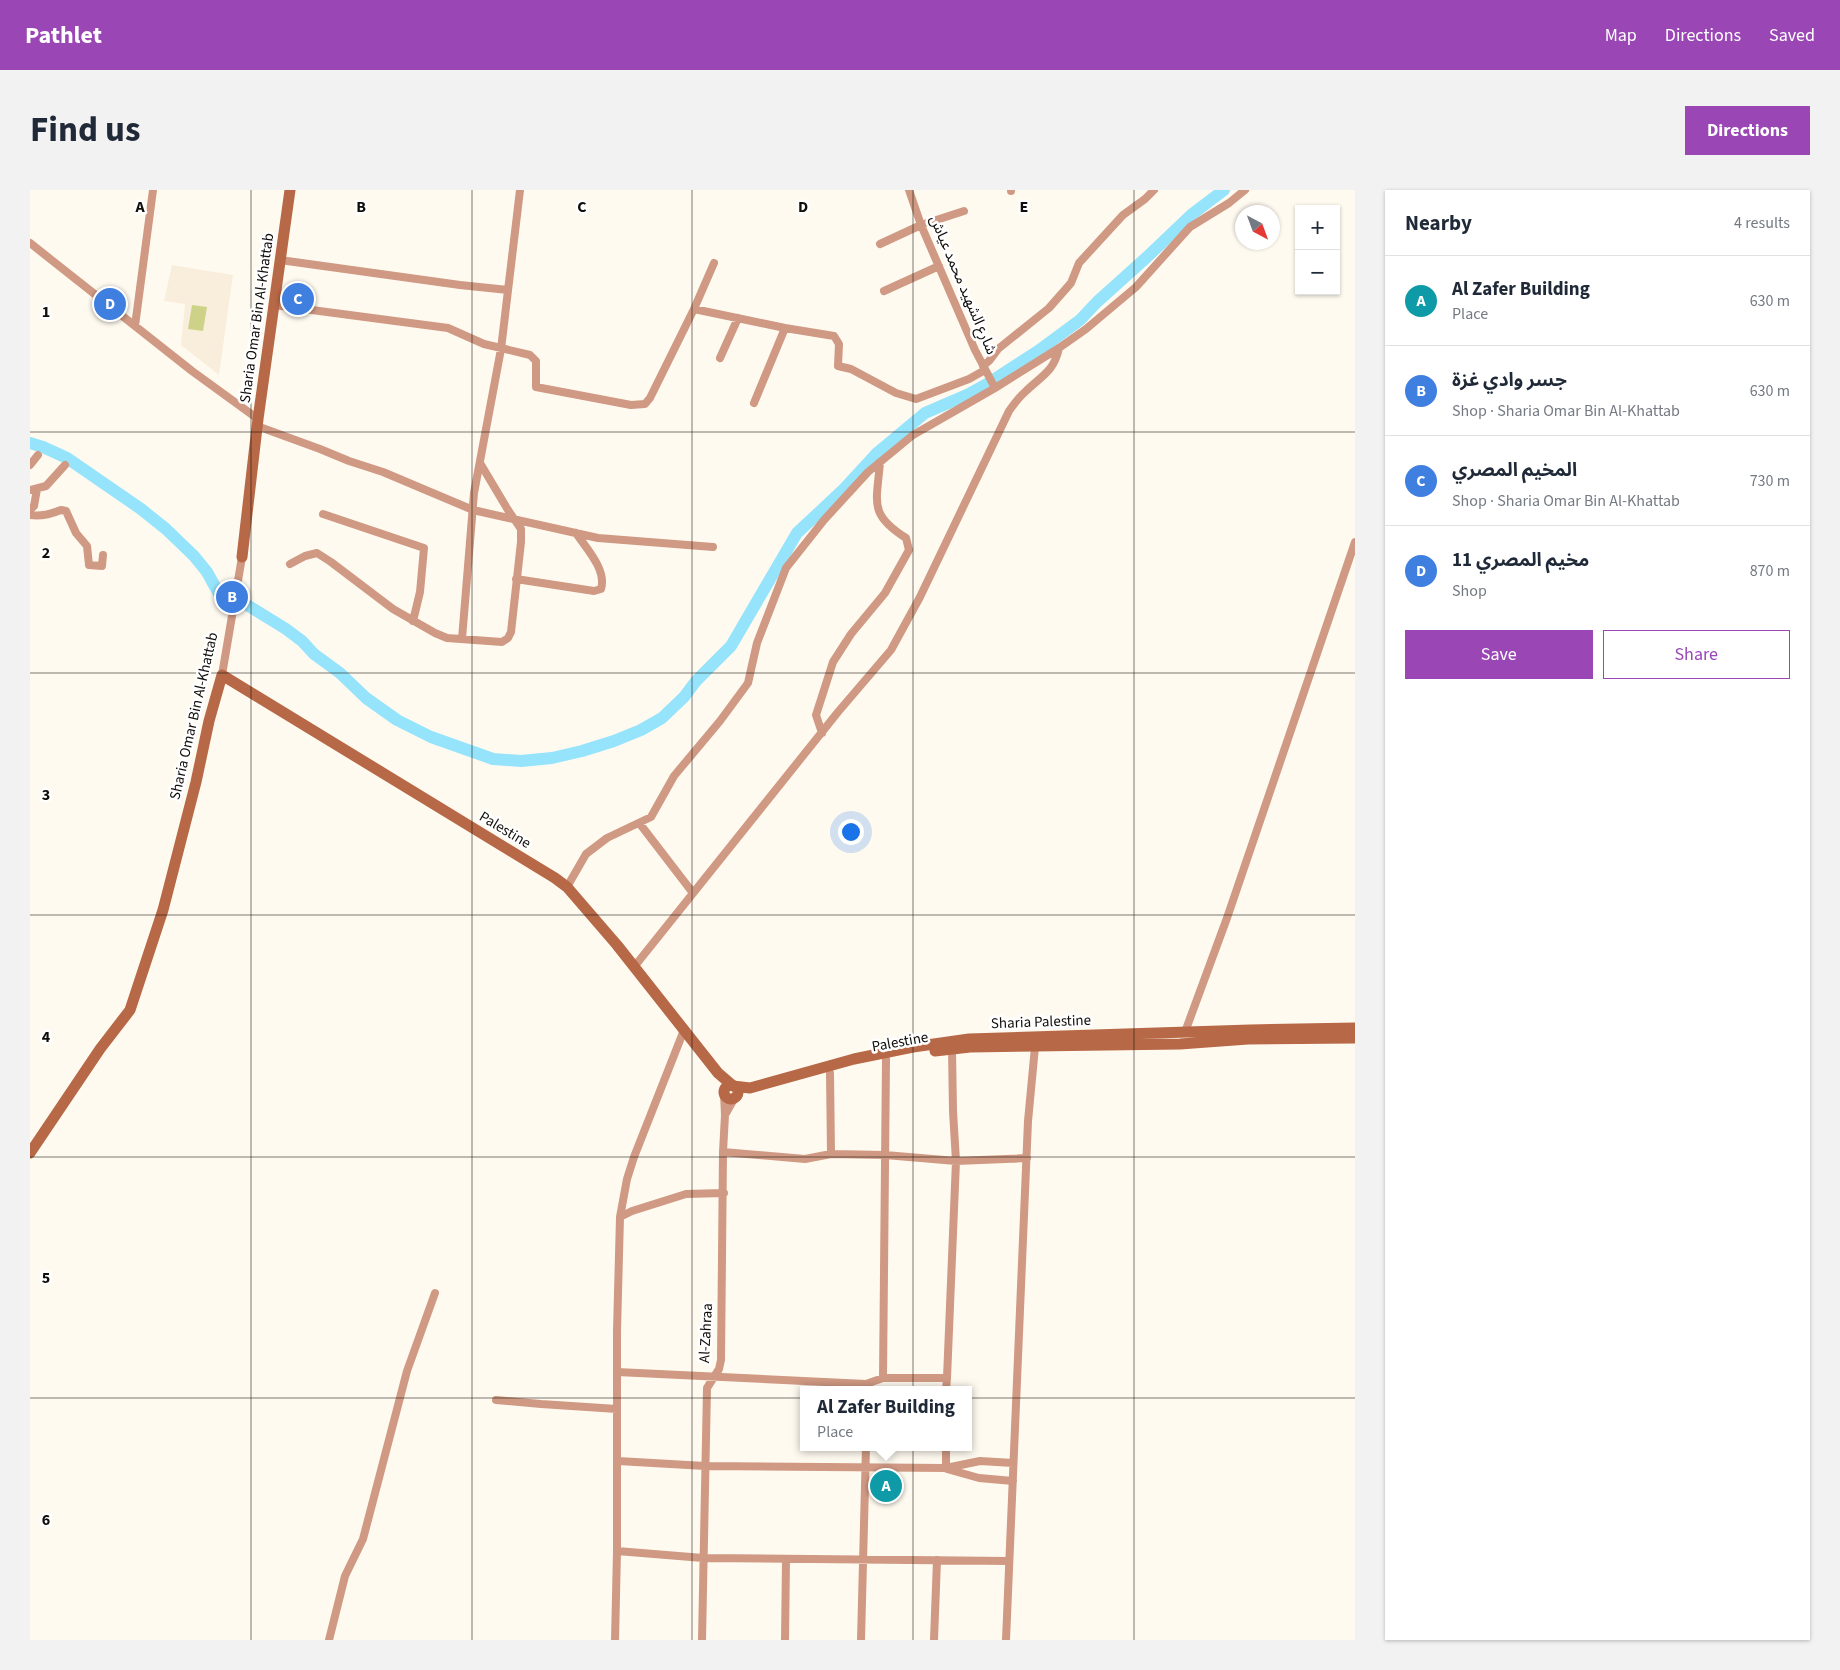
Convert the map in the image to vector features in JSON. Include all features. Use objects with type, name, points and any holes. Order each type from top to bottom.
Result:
[{"type":"street","points":[[135,326],[152,190]]},
{"type":"street","name":"Sharia Omar Bin Al-Khattab","points":[[30,1154],[100,1049],[130,1010],[163,910],[222,675],[242,557],[258,422],[290,190]]},
{"type":"street","points":[[462,639],[473,510],[501,349],[520,190]]},
{"type":"street","name":"شارع الشهيد محمد عياش","points":[[909,190],[939,266],[989,377]]},
{"type":"street","points":[[989,377],[990,361],[998,349],[1050,308],[1071,283],[1079,263],[1123,215],[1154,190]]},
{"type":"street","points":[[567,887],[586,854],[607,838],[651,817],[674,776],[720,721],[748,683],[757,643],[786,568],[824,520],[868,472],[912,434],[989,377],[1059,348],[1111,309],[1136,287],[1190,227],[1229,203],[1245,190]]},
{"type":"street","points":[[880,244],[922,225],[964,211]]},
{"type":"street","points":[[30,243],[258,422],[349,462],[383,472],[473,510],[598,538],[713,547]]},
{"type":"street","points":[[280,260],[508,290]]},
{"type":"street","points":[[274,305],[448,328],[501,349],[530,355],[536,361],[536,387],[631,405],[645,404],[662,376],[714,263]]},
{"type":"street","points":[[884,291],[939,266]]},
{"type":"street","points":[[694,309],[834,336],[839,344],[838,366],[851,369],[896,393],[916,399],[969,379],[989,377]]},
{"type":"street","points":[[720,358],[738,318]]},
{"type":"street","points":[[754,403],[785,328]]},
{"type":"street","points":[[634,967],[895,643],[920,596],[1009,411],[1024,392],[1054,366],[1059,348]]},
{"type":"street","points":[[30,465],[38,454]]},
{"type":"street","points":[[822,733],[816,715],[833,662],[851,634],[885,593],[909,550],[906,538],[892,529],[876,506],[880,462]]},
{"type":"street","points":[[290,564],[305,556],[317,553],[393,609],[447,638],[502,642],[508,638],[511,632],[521,529],[480,463]]},
{"type":"street","points":[[30,510],[34,506],[33,490],[46,486],[65,465]]},
{"type":"street","points":[[30,515],[49,515],[61,510],[66,511],[76,533],[87,546],[89,565],[102,566],[103,555]]},
{"type":"street","points":[[323,514],[424,548],[420,592],[414,620]]},
{"type":"street","points":[[516,579],[594,591],[601,589],[604,581],[599,569],[576,533]]},
{"type":"street","points":[[1185,1032],[1227,918],[1355,542]]},
{"type":"street","name":"Palestine","points":[[222,675],[567,887],[634,967],[718,1073],[730,1092],[752,1091],[918,1053],[970,1047],[1073,1045]]},
{"type":"street","points":[[640,824],[693,893]]},
{"type":"street","name":"Sharia Palestine","points":[[730,1092],[854,1059],[913,1047],[970,1039],[1355,1028]]},
{"type":"street","points":[[615,1640],[620,1217],[627,1179],[634,1157],[684,1030]]},
{"type":"street","name":"Sharia Palestine","points":[[1073,1045],[1180,1044],[1248,1039],[1355,1038]]},
{"type":"street","points":[[1006,1640],[1026,1158],[1035,1047]]},
{"type":"street","points":[[946,1386],[956,1161],[952,1049]]},
{"type":"street","points":[[883,1378],[886,1059]]},
{"type":"street","points":[[830,1073],[831,1154]]},
{"type":"street","name":"Al-Zahraa","points":[[702,1640],[707,1388],[715,1376],[721,1360],[723,1152],[730,1092]]},
{"type":"street","points":[[723,1152],[805,1159],[831,1154],[885,1155],[956,1161],[1026,1158]]},
{"type":"street","points":[[620,1217],[632,1211],[686,1194],[724,1193]]},
{"type":"street","points":[[329,1640],[345,1576],[363,1539],[407,1371],[435,1293]]},
{"type":"street","points":[[617,1372],[715,1376],[852,1386]]},
{"type":"street","points":[[868,1386],[883,1378],[946,1378]]},
{"type":"street","points":[[496,1400],[617,1409]]},
{"type":"street","points":[[861,1640],[866,1451]]},
{"type":"street","points":[[946,1451],[946,1468]]},
{"type":"street","points":[[618,1461],[705,1466],[946,1468],[980,1461],[1014,1463]]},
{"type":"street","points":[[946,1468],[980,1478],[1013,1481]]},
{"type":"street","points":[[617,1551],[703,1558],[1009,1561]]},
{"type":"street","points":[[785,1640],[786,1558]]},
{"type":"street","points":[[934,1640],[937,1560]]},
{"type":"shaded area","points":[[172,265],[233,275],[219,375],[181,345],[185,304],[164,301]]},
{"type":"green space","points":[[192,305],[207,307],[203,331],[188,329]]},
{"type":"waterway","points":[[30,443],[67,458],[141,509],[166,529],[194,556],[207,572],[218,592],[247,605],[286,629],[302,641],[314,654],[340,673],[366,698],[397,720],[431,737],[493,759],[521,761],[552,758],[614,741],[641,730],[662,718],[731,646],[797,533],[843,490],[877,453],[925,413],[987,384],[1038,351],[1080,320],[1191,215],[1224,190]]},
{"type":"place","name":"المخيم المصري","points":[[298,299]]},
{"type":"place","name":"مخيم المصري 11","points":[[110,304]]},
{"type":"place","name":"جسر وادي غزة","points":[[232,597]]},
{"type":"place","name":"Al Zafer Building","points":[[886,1486]]}]
